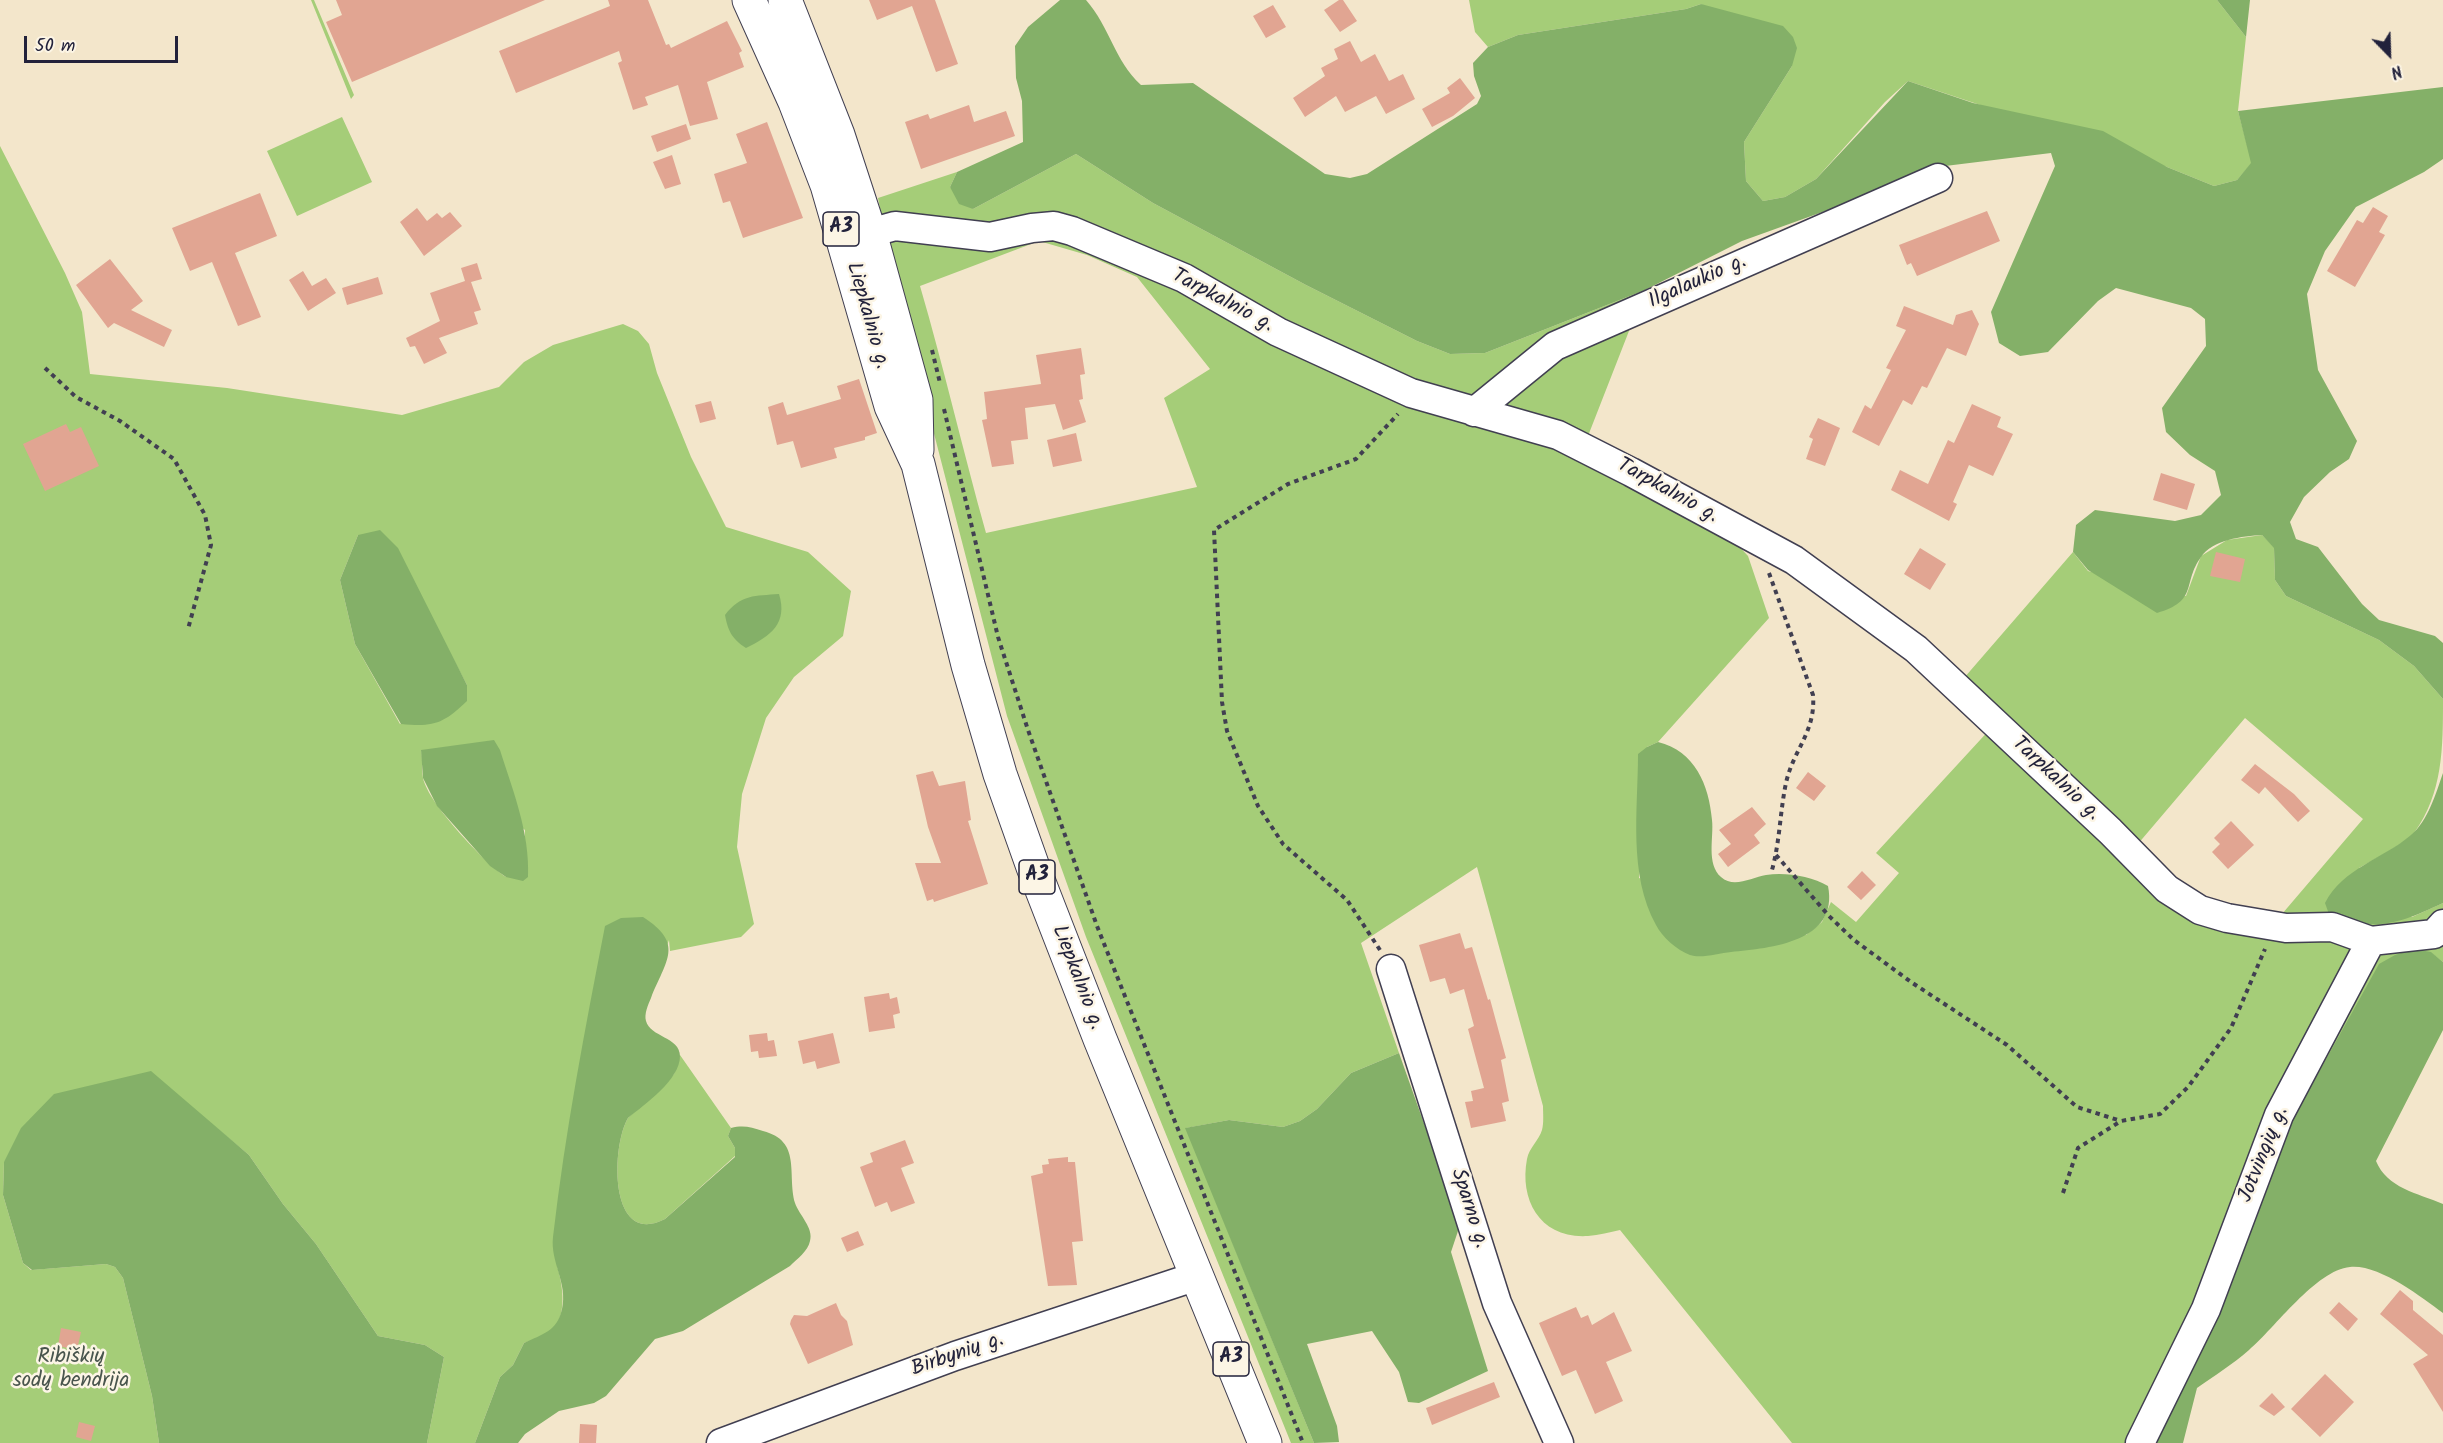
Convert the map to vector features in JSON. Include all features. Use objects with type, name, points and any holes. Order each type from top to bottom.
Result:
[{"type":"main road","name":"Liepkalnio g.","points":[[749,0],[795,102],[827,186],[891,406],[918,464],[968,665],[1000,774],[1100,1040],[1264,1443]]},
{"type":"main road","name":"Liepkalnio g.","points":[[785,0],[838,135],[870,233],[915,400],[918,464]]},
{"type":"street","name":"Ilgalaukio g.","points":[[1474,412],[1555,346],[1938,178]]},
{"type":"street","name":"Tarpkalnio g.","points":[[870,233],[895,226],[990,237],[1054,226],[1072,231],[1184,279],[1278,332],[1412,393],[1558,435],[1794,560],[1916,649],[2110,831],[2167,889],[2200,910],[2275,926],[2332,927],[2371,941]]},
{"type":"street","points":[[2371,941],[2440,934]]},
{"type":"street","name":"Jotvingių g.","points":[[2140,1443],[2206,1309],[2279,1115],[2371,941]]},
{"type":"street","name":"Sparno g.","points":[[1392,969],[1497,1303],[1559,1443]]},
{"type":"street","name":"Birbynių g.","points":[[721,1443],[955,1356],[1197,1276]]},
{"type":"path","points":[[45,368],[76,397],[120,421],[174,459],[206,515],[211,545],[188,629]]},
{"type":"path","points":[[940,376],[941,394]]},
{"type":"path","points":[[1392,969],[1347,900],[1283,844],[1258,806],[1227,731],[1222,702],[1214,530],[1288,484],[1356,459],[1391,424],[1412,393]]},
{"type":"path","points":[[944,405],[998,637],[1028,730],[1097,926],[1303,1443]]},
{"type":"path","points":[[1757,542],[1813,695],[1814,710],[1812,723],[1786,780],[1772,870]]},
{"type":"path","points":[[1776,855],[1829,916],[1854,940],[1911,982],[2007,1045],[2077,1107],[2121,1121]]},
{"type":"path","points":[[2062,1193],[2078,1148],[2121,1121],[2160,1114],[2188,1087],[2230,1028],[2275,926]]},
{"type":"green space","points":[[311,0],[314,0],[354,95],[351,99]]},
{"type":"green space","points":[[1060,0],[1086,0],[1101,21],[1124,65],[1141,85],[1193,83],[1325,174],[1350,178],[1367,174],[1477,104],[1481,96],[1474,76],[1473,63],[1488,47],[1518,35],[1686,9],[1701,4],[1783,26],[1793,37],[1797,48],[1792,66],[1744,142],[1746,181],[1763,201],[1785,197],[1816,179],[1908,81],[1973,103],[2103,131],[2167,167],[2214,186],[2237,180],[2251,163],[2238,111],[2443,87],[2443,159],[2424,172],[2356,207],[2325,251],[2307,294],[2318,370],[2357,441],[2349,459],[2330,472],[2304,497],[2290,522],[2296,539],[2318,547],[2362,604],[2379,620],[2435,636],[2443,643],[2443,699],[2414,666],[2379,640],[2286,596],[2275,580],[2274,548],[2262,535],[2228,540],[2206,551],[2195,566],[2184,597],[2179,603],[2157,613],[2088,570],[2073,552],[2076,525],[2095,510],[2175,521],[2201,515],[2221,495],[2215,471],[2190,455],[2166,432],[2162,408],[2206,346],[2205,319],[2191,308],[2116,288],[2098,301],[2048,352],[2020,356],[1999,343],[1991,312],[2055,166],[2051,153],[1937,167],[1864,197],[1742,241],[1645,290],[1485,353],[1450,354],[1417,341],[1306,285],[1153,203],[1076,154],[973,209],[959,204],[950,187],[957,172],[1023,142],[1022,101],[1016,78],[1015,46],[1028,27]]},
{"type":"green space","points":[[1469,0],[2217,0],[2246,37],[2238,111],[2252,163],[2237,180],[2214,186],[2167,167],[1908,81],[1885,102],[1816,179],[1785,197],[1763,201],[1746,181],[1744,142],[1792,66],[1701,4],[1686,9],[1518,35],[1488,47],[1475,32]]},
{"type":"green space","points":[[2217,0],[2250,0],[2246,37]]},
{"type":"green space","points":[[342,117],[372,182],[297,216],[267,151]]},
{"type":"green space","name":"Ribiškių sodų bendrija","points":[[0,146],[65,273],[82,312],[90,374],[227,388],[402,415],[499,387],[524,362],[553,345],[623,324],[638,331],[649,344],[657,373],[691,457],[726,527],[808,552],[851,591],[843,636],[794,677],[766,718],[742,794],[737,847],[754,924],[741,937],[670,951],[669,940],[557,1266],[562,1292],[560,1319],[556,1327],[547,1335],[524,1343],[513,1365],[500,1377],[475,1443],[427,1443],[444,1357],[425,1345],[378,1336],[316,1244],[283,1204],[249,1155],[208,1121],[4,1162],[3,1195],[23,1263],[31,1270],[106,1264],[115,1267],[123,1278],[152,1396],[159,1443],[0,1443]],"holes":[[[358,535],[434,623],[467,685],[400,724],[355,644],[340,580]],[[421,750],[525,830],[525,845],[506,877],[471,846],[435,802],[423,778]]]},
{"type":"green space","points":[[1076,154],[1153,203],[1306,285],[1417,341],[1450,354],[1485,353],[1645,290],[1579,459],[1735,542],[1748,556],[1769,618],[1658,742],[1647,747],[1639,878],[1806,935],[1822,922],[1831,902],[1856,922],[1899,873],[1876,853],[2004,714],[1964,678],[2073,552],[2088,571],[2186,596],[2201,556],[2227,540],[2262,535],[2274,547],[2275,580],[2286,596],[2379,640],[2414,666],[2443,699],[2443,735],[2436,786],[2424,818],[2414,833],[2396,847],[2359,868],[2412,917],[2443,903],[2443,962],[2430,952],[2152,1443],[1792,1443],[1620,1230],[1588,1236],[1558,1231],[1546,1224],[1530,1203],[1525,1174],[1527,1159],[1542,1130],[1543,1106],[1477,867],[1361,943],[1399,1053],[1351,1073],[1317,1109],[1300,1121],[1283,1127],[1229,1120],[1186,1128],[1314,1443],[1291,1443],[1086,937],[1007,716],[893,275],[878,198],[957,172],[950,187],[973,209]],"holes":[[[1039,241],[1087,255],[1137,277],[1210,369],[1164,398],[1197,487],[986,533],[920,286]],[[2245,718],[2363,819],[2282,914],[2236,907],[2202,894],[2172,875],[2137,845]]]},
{"type":"green space","points":[[380,530],[398,548],[467,685],[467,701],[451,715],[430,724],[401,724],[355,644],[340,580],[358,535]]},
{"type":"green space","points":[[779,594],[781,613],[779,621],[763,639],[746,648],[731,634],[725,615],[737,603],[749,597]]},
{"type":"green space","points":[[494,740],[500,750],[523,828],[528,877],[523,881],[506,877],[490,866],[437,806],[423,778],[421,750]]},
{"type":"green space","points":[[1658,742],[1682,753],[1698,771],[1708,794],[1712,820],[1712,858],[1716,872],[1721,877],[1737,882],[1773,874],[1789,875],[1806,877],[1828,886],[1829,905],[1823,919],[1813,930],[1799,938],[1765,948],[1699,956],[1680,950],[1662,934],[1647,905],[1641,885],[1636,841],[1638,754]]},
{"type":"green space","points":[[2443,773],[2443,903],[2413,916],[2388,923],[2362,924],[2330,917],[2325,903],[2342,881],[2400,843],[2417,829],[2431,806]]},
{"type":"green space","points":[[643,917],[656,927],[668,944],[666,963],[648,1007],[646,1021],[653,1031],[675,1045],[680,1056],[674,1074],[668,1082],[652,1099],[628,1118],[622,1132],[617,1170],[624,1207],[633,1220],[647,1224],[665,1219],[735,1157],[735,1148],[728,1136],[731,1128],[751,1128],[775,1136],[783,1142],[788,1151],[795,1203],[810,1231],[809,1245],[790,1266],[683,1331],[655,1339],[606,1396],[594,1403],[559,1411],[525,1434],[518,1443],[475,1443],[500,1377],[513,1365],[524,1343],[548,1331],[560,1317],[563,1290],[554,1255],[553,1237],[569,1120],[605,926],[621,918]]},
{"type":"green space","points":[[2414,949],[2431,952],[2443,962],[2443,1030],[2376,1161],[2387,1178],[2395,1184],[2443,1204],[2443,1313],[2399,1283],[2374,1271],[2361,1267],[2350,1267],[2337,1271],[2310,1289],[2243,1355],[2197,1388],[2183,1443],[2152,1443],[2284,1135],[2379,964],[2395,955]]},
{"type":"green space","points":[[1399,1053],[1460,1225],[1451,1252],[1488,1371],[1419,1403],[1408,1402],[1399,1372],[1372,1331],[1307,1344],[1337,1426],[1339,1442],[1314,1443],[1185,1128],[1229,1120],[1283,1127],[1300,1121],[1317,1109],[1351,1073]]},
{"type":"green space","points":[[680,1055],[731,1128],[728,1136],[735,1148],[735,1156],[665,1219],[647,1224],[633,1220],[624,1207],[619,1190],[617,1170],[622,1132],[628,1118],[674,1074]]},
{"type":"green space","points":[[151,1071],[249,1155],[283,1204],[316,1244],[378,1336],[425,1345],[444,1357],[427,1443],[159,1443],[152,1396],[123,1278],[115,1267],[106,1264],[32,1270],[23,1263],[3,1195],[4,1162],[21,1128],[54,1094]]},
{"type":"building","points":[[336,0],[545,0],[352,82],[326,22],[342,15]]},
{"type":"building","points":[[608,0],[648,0],[666,45],[669,44],[671,48],[727,21],[742,51],[739,53],[744,67],[707,82],[718,119],[690,126],[678,85],[645,97],[648,105],[633,110],[618,63],[622,61],[619,51],[516,93],[499,51],[610,6]]},
{"type":"building","points":[[869,0],[935,0],[958,64],[936,72],[912,6],[877,20]]},
{"type":"building","points":[[1339,0],[1343,0],[1357,21],[1340,32],[1324,10]]},
{"type":"building","points":[[1273,5],[1286,27],[1266,38],[1253,16]]},
{"type":"building","points":[[1350,41],[1361,62],[1375,54],[1389,81],[1403,74],[1415,99],[1386,114],[1376,96],[1345,112],[1336,96],[1305,117],[1293,98],[1325,76],[1321,68],[1338,59],[1334,49]]},
{"type":"building","points":[[1460,78],[1475,98],[1453,116],[1432,127],[1422,109],[1450,93],[1447,88]]},
{"type":"building","points":[[969,105],[974,122],[1006,111],[1015,136],[921,169],[905,122],[928,114],[930,119]]},
{"type":"building","points":[[767,122],[803,218],[743,238],[730,201],[723,203],[714,174],[747,163],[736,134]]},
{"type":"building","points":[[686,124],[691,139],[657,152],[651,136]]},
{"type":"building","points":[[672,155],[681,184],[665,189],[653,162]]},
{"type":"building","points":[[260,193],[277,236],[235,253],[261,317],[238,326],[212,262],[190,271],[172,228]]},
{"type":"building","points":[[2373,207],[2388,216],[2379,232],[2385,235],[2355,287],[2327,271],[2357,220],[2363,223]]},
{"type":"building","points":[[417,208],[427,221],[437,213],[442,218],[450,212],[462,226],[424,256],[400,222]]},
{"type":"building","points":[[1987,211],[2000,241],[1917,276],[1911,263],[1907,265],[1899,245]]},
{"type":"building","points":[[110,259],[143,301],[131,310],[172,330],[164,347],[114,323],[108,328],[76,285]]},
{"type":"building","points":[[477,263],[482,279],[471,282],[481,310],[474,312],[478,324],[439,338],[447,353],[424,364],[415,346],[410,347],[406,338],[440,321],[430,293],[465,281],[461,268]]},
{"type":"building","points":[[303,271],[312,286],[326,278],[336,293],[308,311],[289,280]]},
{"type":"building","points":[[378,277],[383,294],[347,305],[342,288]]},
{"type":"building","points":[[1904,306],[1953,325],[1956,315],[1972,310],[1979,324],[1966,356],[1947,348],[1927,388],[1922,386],[1912,405],[1903,400],[1879,446],[1852,432],[1865,405],[1871,409],[1891,370],[1886,368],[1906,330],[1896,326]]},
{"type":"building","points":[[1081,348],[1085,374],[1080,375],[1083,399],[1079,400],[1086,422],[1063,430],[1055,404],[1025,408],[1028,439],[1011,441],[1014,464],[992,467],[982,420],[987,419],[984,392],[1041,384],[1036,355]]},
{"type":"building","points":[[859,379],[877,433],[865,437],[865,440],[834,448],[837,458],[801,468],[793,441],[777,445],[768,407],[783,402],[787,415],[841,399],[837,386]]},
{"type":"building","points":[[711,401],[716,419],[700,423],[695,405]]},
{"type":"building","points":[[1972,404],[2001,417],[1997,427],[2013,434],[1993,476],[1969,465],[1953,502],[1957,504],[1949,521],[1891,490],[1900,470],[1928,484],[1948,440],[1954,443]]},
{"type":"building","points":[[1818,418],[1840,428],[1825,466],[1806,459],[1813,439],[1809,437]]},
{"type":"building","points":[[66,424],[70,432],[81,427],[99,466],[45,491],[23,444]]},
{"type":"building","points":[[1076,433],[1082,461],[1053,467],[1047,440]]},
{"type":"building","points":[[2161,473],[2195,484],[2187,510],[2153,500]]},
{"type":"building","points":[[1920,548],[1946,564],[1930,590],[1904,574]]},
{"type":"building","points":[[2216,552],[2245,559],[2240,582],[2210,576]]},
{"type":"building","points":[[2255,764],[2294,794],[2310,811],[2298,822],[2265,787],[2259,794],[2241,780]]},
{"type":"building","points":[[933,771],[939,786],[965,781],[971,820],[968,821],[988,884],[934,902],[933,899],[927,901],[915,863],[941,863],[928,827],[916,775]]},
{"type":"building","points":[[1808,772],[1826,786],[1814,801],[1796,788]]},
{"type":"building","points":[[1752,807],[1766,824],[1754,835],[1760,843],[1728,867],[1718,854],[1731,844],[1719,830]]},
{"type":"building","points":[[2231,821],[2254,845],[2228,869],[2212,852],[2220,844],[2214,838]]},
{"type":"building","points":[[1862,871],[1876,885],[1861,900],[1847,887]]},
{"type":"building","points":[[1460,933],[1465,949],[1472,947],[1488,1000],[1490,999],[1506,1058],[1501,1060],[1509,1101],[1502,1103],[1506,1121],[1471,1128],[1465,1102],[1473,1101],[1471,1091],[1484,1088],[1468,1029],[1474,1026],[1464,989],[1450,994],[1445,978],[1430,982],[1419,945]]},
{"type":"building","points":[[889,993],[890,999],[897,997],[900,1013],[893,1015],[895,1028],[869,1032],[864,997]]},
{"type":"building","points":[[767,1033],[768,1041],[774,1040],[777,1056],[759,1058],[758,1051],[751,1052],[749,1035]]},
{"type":"building","points":[[833,1033],[840,1063],[817,1069],[815,1061],[803,1064],[798,1041]]},
{"type":"building","points":[[905,1140],[914,1163],[901,1168],[915,1203],[891,1212],[887,1202],[875,1207],[860,1167],[873,1162],[870,1153]]},
{"type":"building","points":[[1068,1157],[1068,1162],[1075,1162],[1083,1241],[1072,1242],[1077,1285],[1048,1286],[1031,1176],[1043,1173],[1042,1165],[1049,1164],[1048,1159]]},
{"type":"building","points":[[858,1231],[864,1245],[847,1252],[841,1238]]},
{"type":"building","points":[[2400,1290],[2413,1301],[2413,1310],[2443,1335],[2443,1412],[2413,1364],[2428,1355],[2380,1314]]},
{"type":"building","points":[[2339,1302],[2358,1319],[2348,1331],[2329,1313]]},
{"type":"building","points":[[836,1303],[841,1315],[847,1321],[853,1345],[808,1364],[790,1324],[791,1320],[794,1315],[807,1316]]},
{"type":"building","points":[[1576,1307],[1581,1318],[1588,1315],[1592,1325],[1614,1312],[1632,1351],[1606,1362],[1623,1401],[1595,1414],[1576,1370],[1562,1376],[1539,1323]]},
{"type":"building","points":[[61,1328],[81,1332],[77,1350],[58,1346]]},
{"type":"building","points":[[2325,1374],[2354,1402],[2320,1437],[2291,1409]]},
{"type":"building","points":[[1494,1382],[1500,1397],[1432,1425],[1426,1408]]},
{"type":"building","points":[[2272,1393],[2285,1407],[2274,1416],[2259,1406]]},
{"type":"building","points":[[79,1422],[95,1426],[91,1441],[76,1437]]},
{"type":"building","points":[[580,1424],[597,1425],[596,1443],[579,1443]]}]
